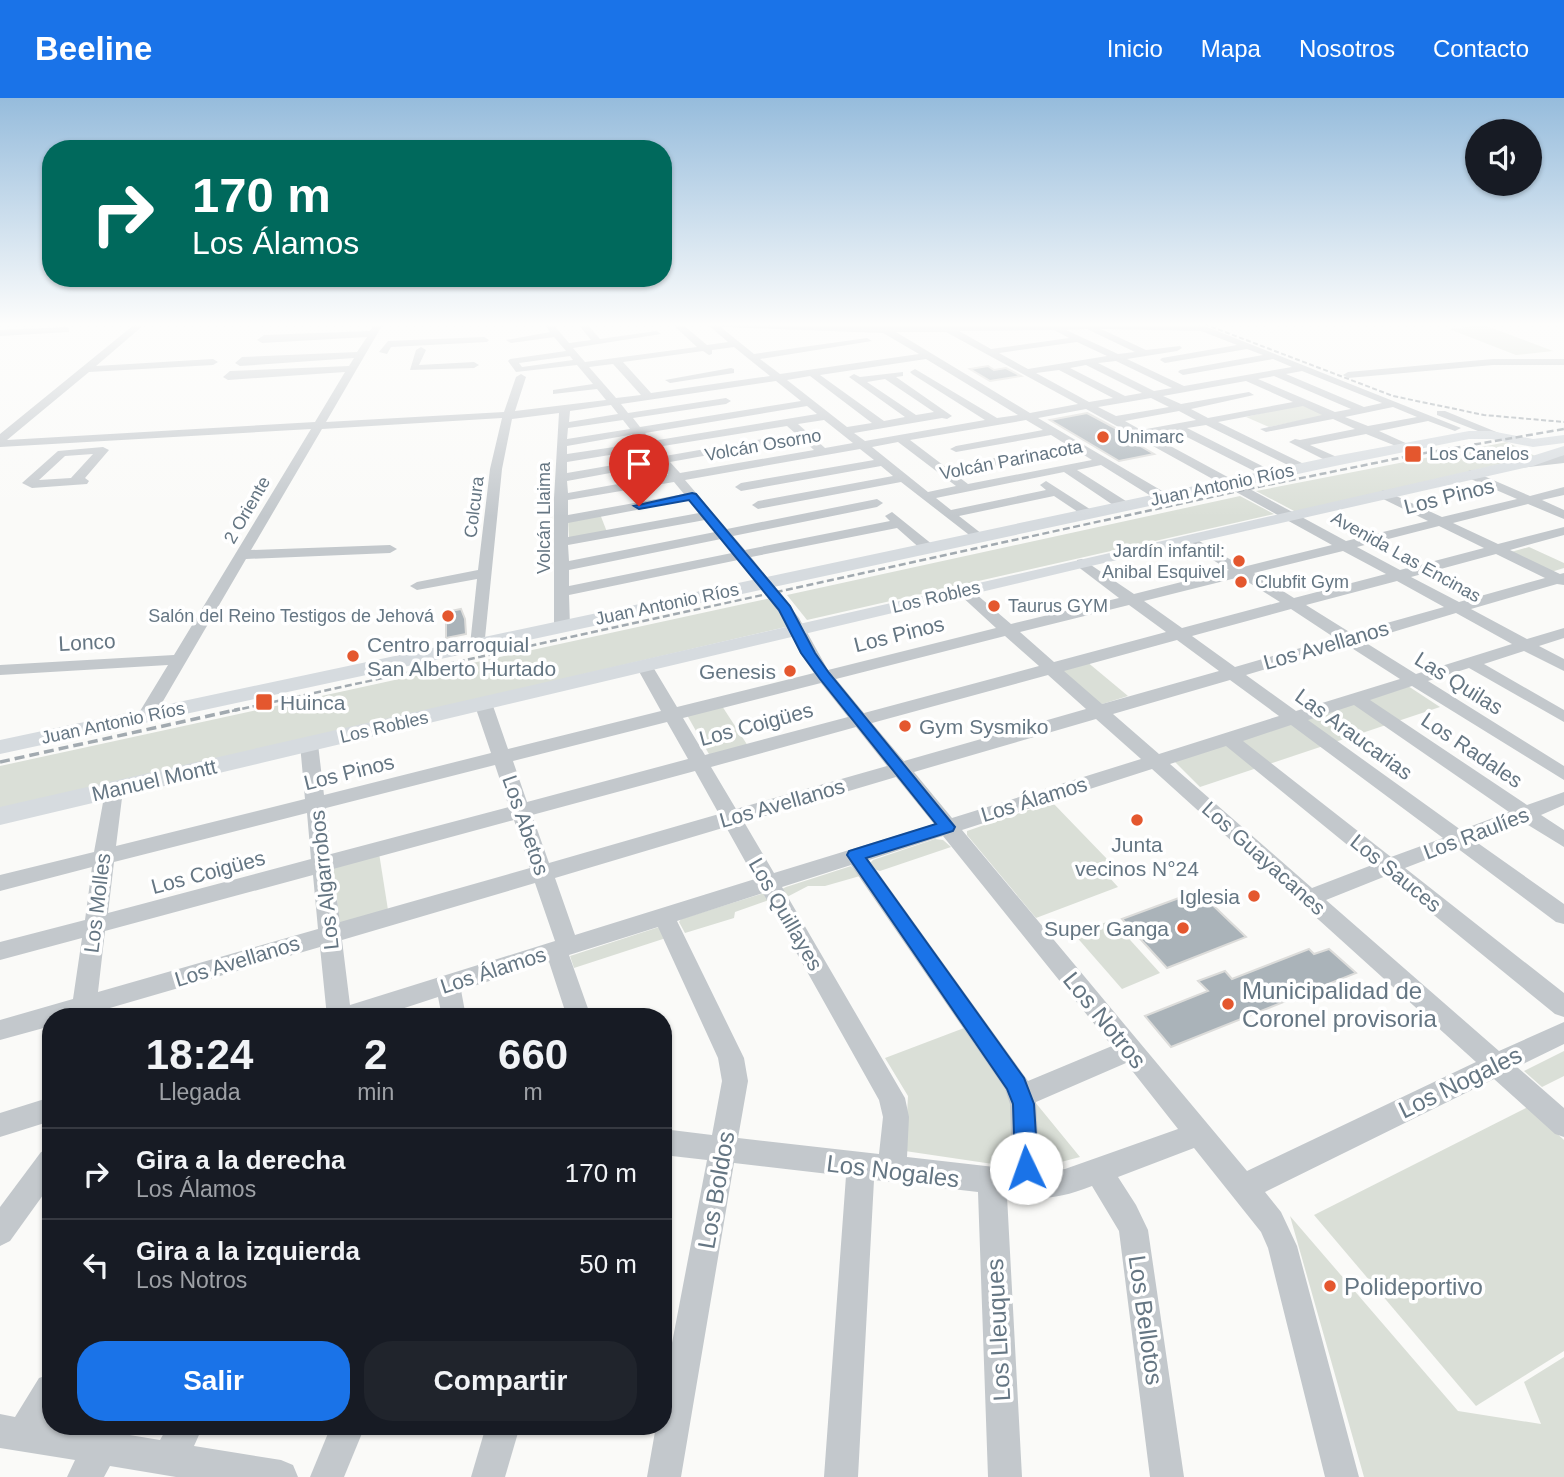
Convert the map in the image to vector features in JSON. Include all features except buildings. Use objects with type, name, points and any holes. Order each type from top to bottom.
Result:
[{"type":"main road","name":"Juan Antonio Ríos","points":[[0,747],[1406,447],[1461,428],[1505,438]]},
{"type":"main road","points":[[1505,438],[1533,443],[1564,439]]},
{"type":"main road","points":[[1505,438],[1524,457],[1561,455]]},
{"type":"main road","name":"Los Robles","points":[[309,744],[1470,474],[1524,457]]},
{"type":"main road","name":"Manuel Montt","points":[[0,816],[309,744]]},
{"type":"street","points":[[0,442],[64,388]]},
{"type":"street","name":"2 Oriente","points":[[146,716],[341,388]]},
{"type":"street","name":"Colcura","points":[[478,645],[483,574],[496,468],[514,388]]},
{"type":"street","points":[[557,392],[583,388]]},
{"type":"street","name":"Los Notros","points":[[602,388],[783,606],[808,653],[824,676],[1271,1222],[1282,1246],[1342,1477]]},
{"type":"street","points":[[641,388],[649,397]]},
{"type":"street","points":[[678,388],[682,392]]},
{"type":"street","points":[[0,442],[508,415],[708,388]]},
{"type":"street","points":[[711,388],[788,458]]},
{"type":"street","points":[[749,388],[764,401],[820,409]]},
{"type":"street","points":[[792,388],[977,537]]},
{"type":"street","points":[[833,388],[881,424]]},
{"type":"street","points":[[870,388],[914,419]]},
{"type":"street","points":[[905,388],[964,427]]},
{"type":"street","points":[[941,388],[995,422]]},
{"type":"street","points":[[915,395],[955,388]]},
{"type":"street","points":[[982,388],[1164,498]]},
{"type":"street","name":"Avenida Las Encinas","points":[[1055,388],[1564,666]]},
{"type":"street","points":[[1102,388],[1123,399]]},
{"type":"street","points":[[1141,388],[1302,468]]},
{"type":"street","name":"Volcán Osorno","points":[[561,498],[1187,388]]},
{"type":"street","points":[[1231,388],[1277,408]]},
{"type":"street","points":[[1271,388],[1406,447]]},
{"type":"street","points":[[1312,388],[1363,410]]},
{"type":"street","points":[[1354,388],[1461,428]]},
{"type":"street","points":[[1380,388],[1446,414],[1461,428]]},
{"type":"street","points":[[1114,420],[1249,395]]},
{"type":"street","points":[[842,406],[885,399]]},
{"type":"street","points":[[562,426],[726,401]]},
{"type":"street","points":[[561,443],[739,414],[764,401]]},
{"type":"street","points":[[1139,434],[1303,402]]},
{"type":"street","points":[[1266,429],[1393,404]]},
{"type":"street","name":"Volcán Llaima","points":[[562,626],[561,443],[565,409]]},
{"type":"street","points":[[561,459],[789,422],[820,409]]},
{"type":"street","points":[[844,431],[944,414]]},
{"type":"street","points":[[1298,443],[1446,414]]},
{"type":"street","points":[[1238,415],[1335,461]]},
{"type":"street","points":[[789,422],[823,452]]},
{"type":"street","points":[[1176,426],[1270,475]]},
{"type":"street","points":[[956,449],[1054,431]]},
{"type":"street","points":[[932,433],[1001,481]]},
{"type":"street","points":[[86,450],[103,451],[79,481],[28,483],[60,454],[86,450],[98,438]]},
{"type":"street","points":[[900,438],[966,488]]},
{"type":"street","points":[[561,478],[769,441]]},
{"type":"street","points":[[979,465],[1079,446]]},
{"type":"street","name":"Volcán Parinacota","points":[[926,496],[1103,461]]},
{"type":"street","points":[[741,487],[883,462]]},
{"type":"street","points":[[1066,468],[1124,506]]},
{"type":"street","points":[[724,469],[775,524]]},
{"type":"street","points":[[1470,474],[1564,515]]},
{"type":"street","points":[[1031,475],[1089,513]]},
{"type":"street","points":[[758,505],[903,478]]},
{"type":"street","points":[[858,486],[928,548]]},
{"type":"street","name":"Los Pinos","points":[[0,883],[1564,491]]},
{"type":"street","points":[[948,514],[1056,492]]},
{"type":"street","points":[[1383,494],[1562,579]]},
{"type":"street","points":[[561,520],[692,496]]},
{"type":"street","points":[[561,567],[877,503]]},
{"type":"street","points":[[561,542],[708,515]]},
{"type":"street","points":[[561,592],[900,523]]},
{"type":"street","name":"Los Coigües","points":[[0,951],[1564,531]]},
{"type":"street","name":"Las Quilas","points":[[1189,539],[1564,774]]},
{"type":"street","points":[[241,555],[390,549]]},
{"type":"street","name":"Las Araucarias","points":[[1082,563],[1564,916]]},
{"type":"street","points":[[417,586],[483,574]]},
{"type":"street","name":"Los Avellanos","points":[[93,1008],[330,933],[1562,579]]},
{"type":"street","name":"Los Guayacanes","points":[[964,591],[1564,1125]]},
{"type":"street","name":"Los Álamos","points":[[370,1008],[1564,633]]},
{"type":"street","name":"Lonco","points":[[0,670],[177,660]]},
{"type":"street","points":[[1470,662],[1564,717]]},
{"type":"street","name":"Los Quillayes","points":[[644,666],[892,1098],[896,1118],[892,1170]]},
{"type":"street","name":"Los Radales","points":[[1355,698],[1564,840]]},
{"type":"street","name":"Los Abetos","points":[[484,704],[542,872],[577,1008]]},
{"type":"street","name":"Los Sauces","points":[[1228,738],[1564,1007]]},
{"type":"street","name":"Los Algarrobos","points":[[309,744],[340,1008]]},
{"type":"street","name":"Los Molles","points":[[84,1008],[113,790]]},
{"type":"street","name":"Los Raulíes","points":[[1309,898],[1564,798]]},
{"type":"street","points":[[855,855],[1022,1096],[1027,1186]]},
{"type":"street","name":"Los Boldos","points":[[664,916],[734,1065],[735,1090],[672,1433]]},
{"type":"street","points":[[448,984],[452,1008]]},
{"type":"street","name":"Los Avellanos","points":[[0,1030],[42,1020]]},
{"type":"street","name":"Los Nogales","points":[[1243,1188],[1564,1032]]},
{"type":"street","points":[[1022,1096],[1130,1050]]},
{"type":"street","points":[[0,1125],[42,1112]]},
{"type":"street","name":"Los Nogales","points":[[672,1143],[1027,1186],[1055,1185],[1199,1134]]},
{"type":"street","points":[[841,1477],[861,1167]]},
{"type":"street","name":"Los Bellotos","points":[[1098,1171],[1133,1230],[1167,1477]]},
{"type":"street","points":[[0,1231],[42,1173]]},
{"type":"street","name":"Los Lleuques","points":[[992,1183],[1005,1477]]},
{"type":"street","points":[[11,1433],[42,1400]]},
{"type":"street","points":[[11,1433],[169,1459],[210,1472],[281,1477]]},
{"type":"street","points":[[169,1459],[181,1435]]},
{"type":"street","points":[[327,1477],[344,1435]]},
{"type":"street","points":[[488,1477],[500,1435]]},
{"type":"street","name":"Los Boldos","points":[[664,1477],[672,1435]]},
{"type":"street","points":[[85,1477],[102,1448]]},
{"type":"shaded area","points":[[1301,404],[1327,415],[1269,427],[1246,417]]},
{"type":"shaded area","points":[[1507,442],[1535,456],[1296,512],[1256,491]]},
{"type":"shaded area","points":[[1240,496],[1274,514],[807,620],[787,595]]},
{"type":"shaded area","points":[[600,514],[607,532],[569,538],[568,519]]},
{"type":"shaded area","points":[[1529,547],[1564,563],[1564,568],[1551,572],[1511,552]]},
{"type":"shaded area","points":[[771,598],[790,626],[0,810],[0,766]]},
{"type":"shaded area","points":[[1086,661],[1128,696],[1099,705],[1060,670]]},
{"type":"shaded area","points":[[1408,686],[1440,707],[1200,787],[1174,761]]},
{"type":"shaded area","points":[[722,706],[748,746],[710,756],[687,715]]},
{"type":"shaded area","points":[[1052,802],[1108,860],[1098,865],[1118,887],[1036,918],[967,835],[967,831]]},
{"type":"shaded area","points":[[935,839],[943,840],[951,847],[880,871],[874,869],[870,863],[873,860]]},
{"type":"shaded area","points":[[379,853],[388,910],[340,924],[333,865]]},
{"type":"shaded area","points":[[851,866],[860,876],[825,886],[808,886],[785,898],[782,889],[786,887]]},
{"type":"shaded area","points":[[766,894],[769,900],[735,912],[734,918],[685,933],[679,922],[681,919]]},
{"type":"shaded area","points":[[1112,920],[1160,973],[1122,989],[1074,934]]},
{"type":"shaded area","points":[[659,927],[666,938],[574,968],[570,956]]},
{"type":"shaded area","points":[[972,1025],[1080,1157],[1042,1167],[1020,1168],[905,1151],[908,1096],[885,1058]]},
{"type":"shaded area","points":[[1564,1051],[1564,1076],[1542,1087],[1524,1071]]},
{"type":"shaded area","points":[[1528,1107],[1564,1140],[1564,1351],[1476,1406],[1314,1215]]},
{"type":"shaded area","name":"Polideportivo","points":[[1290,1216],[1458,1411],[1541,1424],[1524,1382],[1564,1357],[1564,1477],[1364,1477]]},
{"type":"railway","points":[[1373,388],[1393,396],[1484,415],[1564,422]]},
{"type":"railway","points":[[232,711],[1243,490],[1414,455],[1564,429]]},
{"type":"railway","points":[[0,762],[240,709]]},
{"type":"place","name":"Unimarc","points":[[1103,437]]},
{"type":"place","name":"Los Canelos","points":[[1413,454]]},
{"type":"place","name":"Jardín infantil: Anibal Esquivel","points":[[1239,561]]},
{"type":"place","name":"Clubfit Gym","points":[[1241,582]]},
{"type":"place","name":"Taurus GYM","points":[[994,606]]},
{"type":"place","name":"Salón del Reino Testigos de Jehová","points":[[448,616]]},
{"type":"place","name":"Centro parroquial San Alberto Hurtado","points":[[353,656]]},
{"type":"place","name":"Genesis","points":[[790,671]]},
{"type":"place","name":"Huinca","points":[[264,702]]},
{"type":"place","name":"Gym Sysmiko","points":[[905,726]]},
{"type":"place","name":"Junta vecinos N°24","points":[[1137,820]]},
{"type":"place","name":"Iglesia","points":[[1254,896]]},
{"type":"place","name":"Super Ganga","points":[[1183,928]]},
{"type":"place","name":"Municipalidad de Coronel provisoria","points":[[1228,1004]]},
{"type":"place","name":"Polideportivo","points":[[1330,1286]]},
{"type":"route","points":[[639,506],[692,496],[794,621],[808,653],[824,676],[947,827],[855,855],[1016,1084],[1024,1104],[1026,1168]]}]
